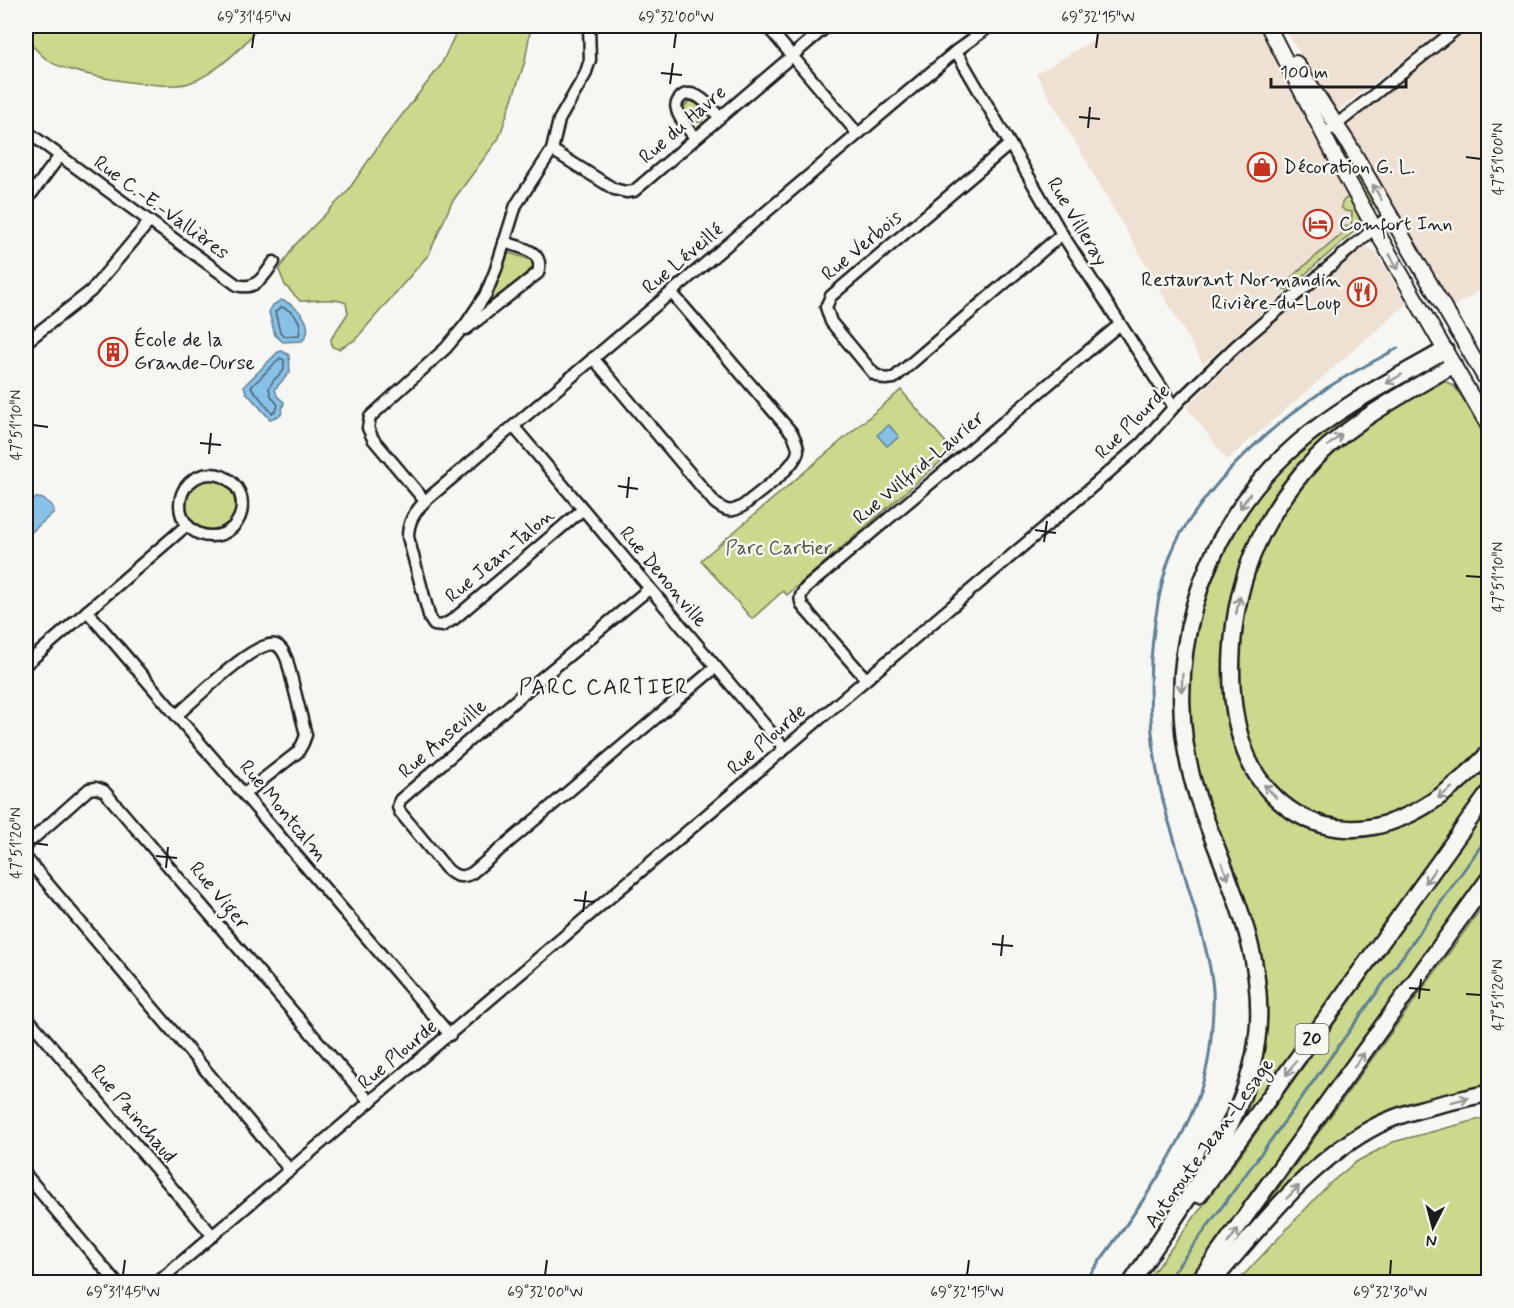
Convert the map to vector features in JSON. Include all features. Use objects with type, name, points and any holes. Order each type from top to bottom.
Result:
[{"type":"highway","points":[[1133,1282],[1194,1186],[1241,1102],[1250,1079],[1258,1030],[1260,1002],[1254,955],[1247,929],[1194,787],[1185,746],[1181,689],[1183,665],[1186,639],[1198,592],[1233,518],[1252,490],[1276,462],[1334,415],[1445,350]]},
{"type":"highway","points":[[1454,365],[1345,432],[1327,447],[1284,498],[1257,544],[1242,590],[1233,644],[1234,703],[1249,762],[1266,788],[1290,810],[1318,824],[1334,827],[1372,827],[1420,809],[1446,792],[1488,754]]},
{"type":"highway","name":"Autoroute Jean-Lesage","points":[[1133,1282],[1243,1136],[1488,794]]},
{"type":"highway","name":"20","points":[[1198,1282],[1488,880]]},
{"type":"highway","points":[[1212,1282],[1294,1191],[1342,1148],[1380,1124],[1395,1118],[1488,1093]]},
{"type":"main road","points":[[1270,26],[1337,126],[1488,383]]},
{"type":"main road","points":[[1270,26],[1323,134],[1374,228],[1488,425]]},
{"type":"main road","points":[[1445,350],[1463,340]]},
{"type":"main road","points":[[1454,365],[1472,354]]},
{"type":"street","points":[[425,501],[373,439],[369,433],[368,422],[385,402],[434,362],[457,337],[486,294],[516,205],[552,150],[559,120],[585,75],[590,60],[590,26]]},
{"type":"street","points":[[767,26],[858,134]]},
{"type":"street","name":"Rue du Havre","points":[[552,150],[614,189],[626,192],[634,190],[827,26]]},
{"type":"street","name":"Rue Léveillé","points":[[408,527],[413,514],[425,501],[956,51],[990,26]]},
{"type":"street","points":[[1323,134],[1337,126],[1460,26]]},
{"type":"street","name":"Rue Villeray","points":[[956,51],[1062,234],[1174,407]]},
{"type":"street","points":[[695,138],[677,112],[676,104],[679,99],[686,94],[693,94],[702,99],[719,117]]},
{"type":"street","name":"Rue C.-E.-Vallières","points":[[26,131],[237,285],[246,287],[255,285],[274,262]]},
{"type":"street","name":"Rue Verbois","points":[[1011,144],[831,296],[826,307],[831,322],[874,374],[885,379],[894,378],[1062,234]]},
{"type":"street","points":[[26,201],[59,157]]},
{"type":"street","name":"Rue Plourde","points":[[158,1282],[1123,460],[1236,346],[1390,215]]},
{"type":"street","points":[[26,342],[91,291],[150,221]]},
{"type":"street","points":[[457,337],[538,273],[540,260],[536,254],[504,242]]},
{"type":"street","points":[[593,358],[716,503],[729,511],[735,511],[744,505],[794,462],[798,452],[797,443],[792,432],[671,292]]},
{"type":"street","name":"Rue Wilfrid-Laurier","points":[[866,679],[804,608],[800,595],[1119,325]]},
{"type":"street","name":"Rue Denonville","points":[[514,427],[785,748]]},
{"type":"street","points":[[214,474],[226,477],[236,485],[243,508],[239,520],[231,529],[220,535],[208,536],[196,532],[187,525],[181,514],[180,502],[183,490],[191,481],[202,475],[214,474]]},
{"type":"street","name":"Rue Jean-Talon","points":[[408,527],[408,537],[429,619],[435,625],[442,626],[454,620],[582,510]]},
{"type":"street","points":[[26,664],[187,525]]},
{"type":"street","name":"Rue Anseville","points":[[649,589],[529,688],[400,800],[398,807],[400,812],[446,868],[459,877],[466,877],[472,873],[716,667]]},
{"type":"street","name":"Rue Montcalm","points":[[87,611],[450,1035]]},
{"type":"street","points":[[177,716],[250,652],[269,644],[282,649],[306,735],[297,752],[244,794]]},
{"type":"street","name":"Rue Viger","points":[[26,845],[89,789],[104,791],[370,1102]]},
{"type":"street","points":[[26,858],[290,1170]]},
{"type":"street","name":"Rue Painchaud","points":[[26,1016],[213,1236]]},
{"type":"street","points":[[26,1175],[116,1282]]},
{"type":"shaded area","points":[[1088,26],[1258,26],[1304,119],[1360,217],[1357,229],[1203,364],[1036,74],[1095,39]]},
{"type":"shaded area","points":[[1283,26],[1449,26],[1337,111]]},
{"type":"shaded area","points":[[1467,26],[1488,26],[1488,286],[1454,306],[1350,134],[1349,128],[1351,123]]},
{"type":"shaded area","points":[[1367,247],[1376,252],[1407,304],[1227,460],[1187,407],[1241,353],[1331,274]]},
{"type":"green space","points":[[26,26],[259,26],[237,51],[208,74],[189,83],[160,85],[96,76],[60,66],[46,59],[26,39]]},
{"type":"green space","points":[[459,26],[531,26],[525,61],[499,138],[452,202],[429,254],[355,340],[339,349],[332,347],[331,339],[348,313],[346,303],[330,300],[300,301],[285,285],[279,270],[294,246],[347,192],[381,142],[441,65]]},
{"type":"green space","points":[[689,101],[701,108],[702,122],[695,122],[687,115],[684,107]]},
{"type":"green space","points":[[1340,143],[1374,203],[1370,205],[1336,145]]},
{"type":"green space","points":[[1348,197],[1359,217],[1357,229],[1287,290],[1283,289],[1282,285],[1342,234],[1343,226],[1351,227],[1352,212],[1345,211],[1341,207],[1342,202]]},
{"type":"green space","points":[[509,253],[532,260],[534,266],[489,304],[489,299]]},
{"type":"green space","points":[[1423,370],[1424,372],[1372,403],[1336,430],[1247,557],[1232,723],[1279,809],[1373,833],[1488,760],[1488,780],[1232,1136],[1254,1085],[1262,1057],[1266,1026],[1266,989],[1262,962],[1251,924],[1211,819],[1190,738],[1188,673],[1198,614],[1214,567],[1237,522],[1275,472],[1346,413]]},
{"type":"green space","points":[[1442,379],[1455,387],[1488,436],[1488,742],[1441,784],[1401,809],[1377,818],[1359,821],[1324,817],[1293,802],[1275,786],[1262,767],[1245,722],[1240,673],[1241,649],[1253,571],[1272,527],[1305,480],[1324,460],[1387,411],[1435,380]]},
{"type":"green space","name":"Parc Cartier","points":[[901,390],[953,451],[787,595],[783,591],[752,619],[701,560]]},
{"type":"green space","points":[[211,479],[221,481],[229,487],[235,495],[237,505],[235,515],[229,523],[221,529],[211,531],[201,529],[193,523],[187,515],[185,505],[187,495],[193,487],[201,481]]},
{"type":"green space","points":[[1488,808],[1488,864],[1349,1062],[1188,1282],[1146,1282],[1236,1161]]},
{"type":"green space","points":[[1488,899],[1488,1087],[1399,1110],[1258,1221],[1256,1219]]},
{"type":"green space","points":[[1488,1117],[1488,1282],[1237,1282],[1329,1184],[1356,1162],[1393,1142]]},
{"type":"water","points":[[281,300],[293,306],[303,316],[307,329],[302,341],[283,342],[275,335],[269,312],[273,305]]},
{"type":"water","points":[[282,351],[289,355],[290,372],[275,389],[277,396],[284,402],[281,415],[270,419],[246,392],[244,386],[278,352]]},
{"type":"water","points":[[889,425],[899,437],[887,446],[877,435]]},
{"type":"water","points":[[36,498],[48,502],[54,512],[26,537],[26,506]]},
{"type":"waterway","points":[[1084,1282],[1139,1207],[1174,1150],[1199,1093],[1210,1049],[1213,1017],[1210,970],[1162,797],[1153,738],[1150,699],[1152,645],[1168,561],[1181,533],[1211,491],[1266,435],[1327,388],[1398,348]]},
{"type":"waterway","points":[[1166,1282],[1488,836]]},
{"type":"place","name":"Décoration G. L.","points":[[1262,167]]},
{"type":"place","name":"Comfort Inn","points":[[1318,224]]},
{"type":"place","name":"Restaurant Normandin Rivière-du-Loup","points":[[1362,292]]},
{"type":"place","name":"École de la Grande-Ourse","points":[[113,352]]},
{"type":"district","name":"PARC CARTIER","points":[[604,688]]}]
